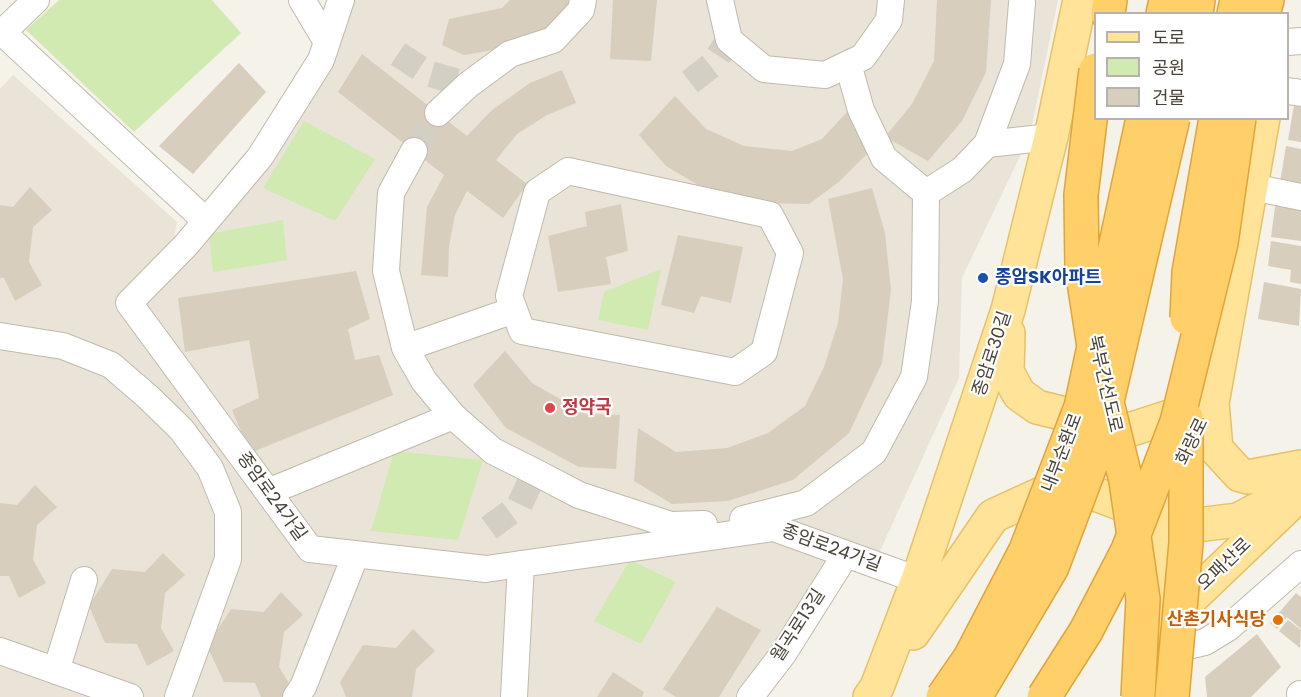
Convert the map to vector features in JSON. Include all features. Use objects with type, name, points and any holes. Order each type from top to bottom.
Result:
[{"type":"highway","name":"북부간선도로","points":[[1094,79],[1081,195],[1082,268],[1095,353],[1126,481],[1143,599],[1138,697]]},
{"type":"highway","name":"내부순환로","points":[[943,697],[970,658],[1026,550],[1081,407],[1143,120]]},
{"type":"highway","name":"내부순환로","points":[[975,697],[1052,567],[1095,453],[1173,120]]},
{"type":"highway","points":[[1172,697],[1186,543],[1190,272],[1216,120]]},
{"type":"highway","points":[[1044,697],[1086,631],[1128,550],[1177,422],[1221,243],[1239,120]]},
{"type":"main road","name":"종암로30길","points":[[874,692],[918,580],[1008,310],[1051,137],[1080,0]]},
{"type":"main road","name":"화랑로","points":[[1145,647],[1154,523],[1212,403],[1263,120]]},
{"type":"main road","points":[[1008,310],[1007,372],[1019,394],[1037,407],[1129,430],[1212,403],[1216,449],[1240,475],[1248,477],[1301,467]]},
{"type":"main road","name":"오패산로","points":[[1154,523],[1239,520],[1266,507],[1301,483]]},
{"type":"main road","points":[[874,692],[993,516],[1052,489],[1098,495],[1130,507],[1154,523]]},
{"type":"main road","name":"오패산로","points":[[1145,647],[1301,493]]},
{"type":"main road","points":[[1130,697],[1145,647]]},
{"type":"main road","points":[[1143,697],[1145,647]]},
{"type":"street","points":[[36,0],[1,34],[206,221]]},
{"type":"street","points":[[302,0],[327,42]]},
{"type":"street","name":"종암로24가길","points":[[342,0],[321,60],[260,157],[206,221],[129,303],[310,549],[486,569],[774,528],[918,580]]},
{"type":"street","points":[[438,113],[468,85],[510,54],[553,40],[580,10],[583,0]]},
{"type":"street","points":[[720,0],[729,40],[764,69],[825,75],[863,57],[889,20],[891,0]]},
{"type":"street","points":[[926,193],[962,170],[987,144],[1017,64],[1030,1]]},
{"type":"street","points":[[848,64],[861,110],[884,159],[926,193]]},
{"type":"street","points":[[987,144],[1051,137]]},
{"type":"street","points":[[414,151],[391,193],[386,271],[405,348],[424,381],[453,416],[493,451],[579,495],[671,525],[728,523],[806,503],[874,452],[914,377],[925,301],[926,193]]},
{"type":"street","points":[[568,171],[770,215],[790,253],[764,352],[735,372],[522,331],[514,310],[508,296],[537,192],[568,171]]},
{"type":"street","points":[[1251,187],[1301,197]]},
{"type":"street","points":[[405,348],[514,310]]},
{"type":"street","points":[[0,336],[63,346],[111,365],[181,429],[210,468],[228,512],[228,559],[178,697]]},
{"type":"street","points":[[268,492],[453,416]]},
{"type":"street","points":[[296,697],[303,687],[356,554]]},
{"type":"street","name":"월곡로13길","points":[[750,697],[783,654],[846,554]]},
{"type":"street","points":[[514,697],[521,564]]},
{"type":"street","points":[[1145,647],[1205,642],[1228,628],[1301,564]]},
{"type":"street","points":[[56,671],[84,580]]},
{"type":"street","points":[[0,651],[56,671],[92,691],[130,697]]},
{"type":"shaded area","points":[[341,0],[1058,0],[1030,135],[962,278],[959,378],[874,564],[846,554],[746,697],[0,697],[0,89],[13,75],[177,222],[174,239],[133,297],[260,157]]},
{"type":"green space","points":[[59,0],[212,0],[241,33],[134,132],[26,30]]},
{"type":"green space","points":[[304,121],[375,159],[335,221],[263,188]]},
{"type":"green space","points":[[283,220],[287,260],[213,272],[209,234]]},
{"type":"green space","points":[[661,269],[648,330],[598,320],[604,292]]},
{"type":"green space","points":[[394,451],[483,460],[458,540],[371,531]]},
{"type":"green space","points":[[630,560],[676,582],[641,644],[594,621]]},
{"type":"building","points":[[510,0],[571,0],[567,13],[549,31],[499,49],[464,55],[442,45],[449,19],[502,8]]},
{"type":"building","points":[[613,0],[657,0],[651,61],[610,59]]},
{"type":"building","points":[[937,0],[991,0],[986,72],[962,121],[928,161],[885,137],[912,104],[934,61]]},
{"type":"building","points":[[362,54],[467,136],[492,110],[530,83],[562,70],[576,103],[547,115],[517,134],[496,160],[527,184],[503,218],[467,191],[455,215],[449,246],[448,277],[421,275],[427,207],[444,175],[338,92]]},
{"type":"building","points":[[239,63],[266,92],[193,174],[159,146]]},
{"type":"building","points":[[675,96],[706,129],[744,146],[792,151],[822,139],[848,111],[868,153],[840,181],[809,204],[762,203],[708,191],[666,166],[639,135]]},
{"type":"building","points":[[1295,100],[1301,101],[1301,142],[1288,140]]},
{"type":"building","points":[[1286,146],[1301,149],[1301,186],[1280,182]]},
{"type":"building","points":[[30,187],[52,210],[33,227],[29,262],[42,285],[15,301],[4,278],[0,278],[0,205],[13,207]]},
{"type":"building","points":[[872,188],[885,233],[891,290],[882,363],[849,433],[793,480],[728,501],[672,504],[634,481],[638,428],[676,452],[727,448],[768,433],[805,406],[824,367],[838,323],[843,279],[828,199]]},
{"type":"building","points":[[1276,200],[1301,204],[1301,241],[1271,237]]},
{"type":"building","points":[[621,204],[628,251],[606,257],[611,284],[558,292],[548,236],[587,226],[585,212]]},
{"type":"building","points":[[678,235],[743,247],[731,303],[701,296],[694,313],[661,305]]},
{"type":"building","points":[[1271,241],[1301,246],[1301,284],[1290,282],[1291,270],[1268,266]]},
{"type":"building","points":[[356,271],[370,319],[348,329],[355,360],[379,355],[393,395],[250,453],[232,410],[259,398],[249,340],[185,352],[178,298]]},
{"type":"building","points":[[1264,282],[1301,289],[1299,326],[1258,319]]},
{"type":"building","points":[[505,351],[532,383],[586,414],[620,415],[616,469],[579,467],[506,428],[473,385]]},
{"type":"building","points":[[35,485],[57,507],[37,525],[33,560],[46,583],[19,598],[9,576],[0,576],[0,503],[17,505]]},
{"type":"building","points":[[163,553],[185,575],[165,593],[161,628],[174,651],[147,666],[137,644],[105,643],[89,606],[112,569],[145,572]]},
{"type":"building","points":[[281,592],[303,615],[284,632],[279,667],[293,690],[281,697],[261,697],[255,683],[224,682],[207,646],[231,609],[264,612]]},
{"type":"building","points":[[1296,593],[1301,597],[1301,629],[1287,617],[1277,629],[1270,623]]},
{"type":"building","points":[[717,607],[761,630],[719,697],[676,697],[663,689]]},
{"type":"building","points":[[1288,620],[1301,630],[1300,648],[1279,631]]},
{"type":"building","points":[[413,629],[435,651],[416,669],[412,697],[346,697],[340,682],[363,645],[396,648]]},
{"type":"building","points":[[1257,634],[1281,667],[1251,697],[1207,697],[1205,677]]},
{"type":"building","points":[[613,672],[644,692],[642,697],[597,697]]},
{"type":"tunnel","points":[[690,82],[713,64],[729,40]]},
{"type":"tunnel","points":[[398,54],[427,73],[468,85]]},
{"type":"tunnel","points":[[414,151],[438,113]]},
{"type":"tunnel","points":[[489,528],[519,506],[535,472]]},
{"type":"place","name":"종암SK아파트","points":[[983,278]]},
{"type":"place","name":"정약국","points":[[550,408]]},
{"type":"place","name":"산촌기사식당","points":[[1278,620]]}]
